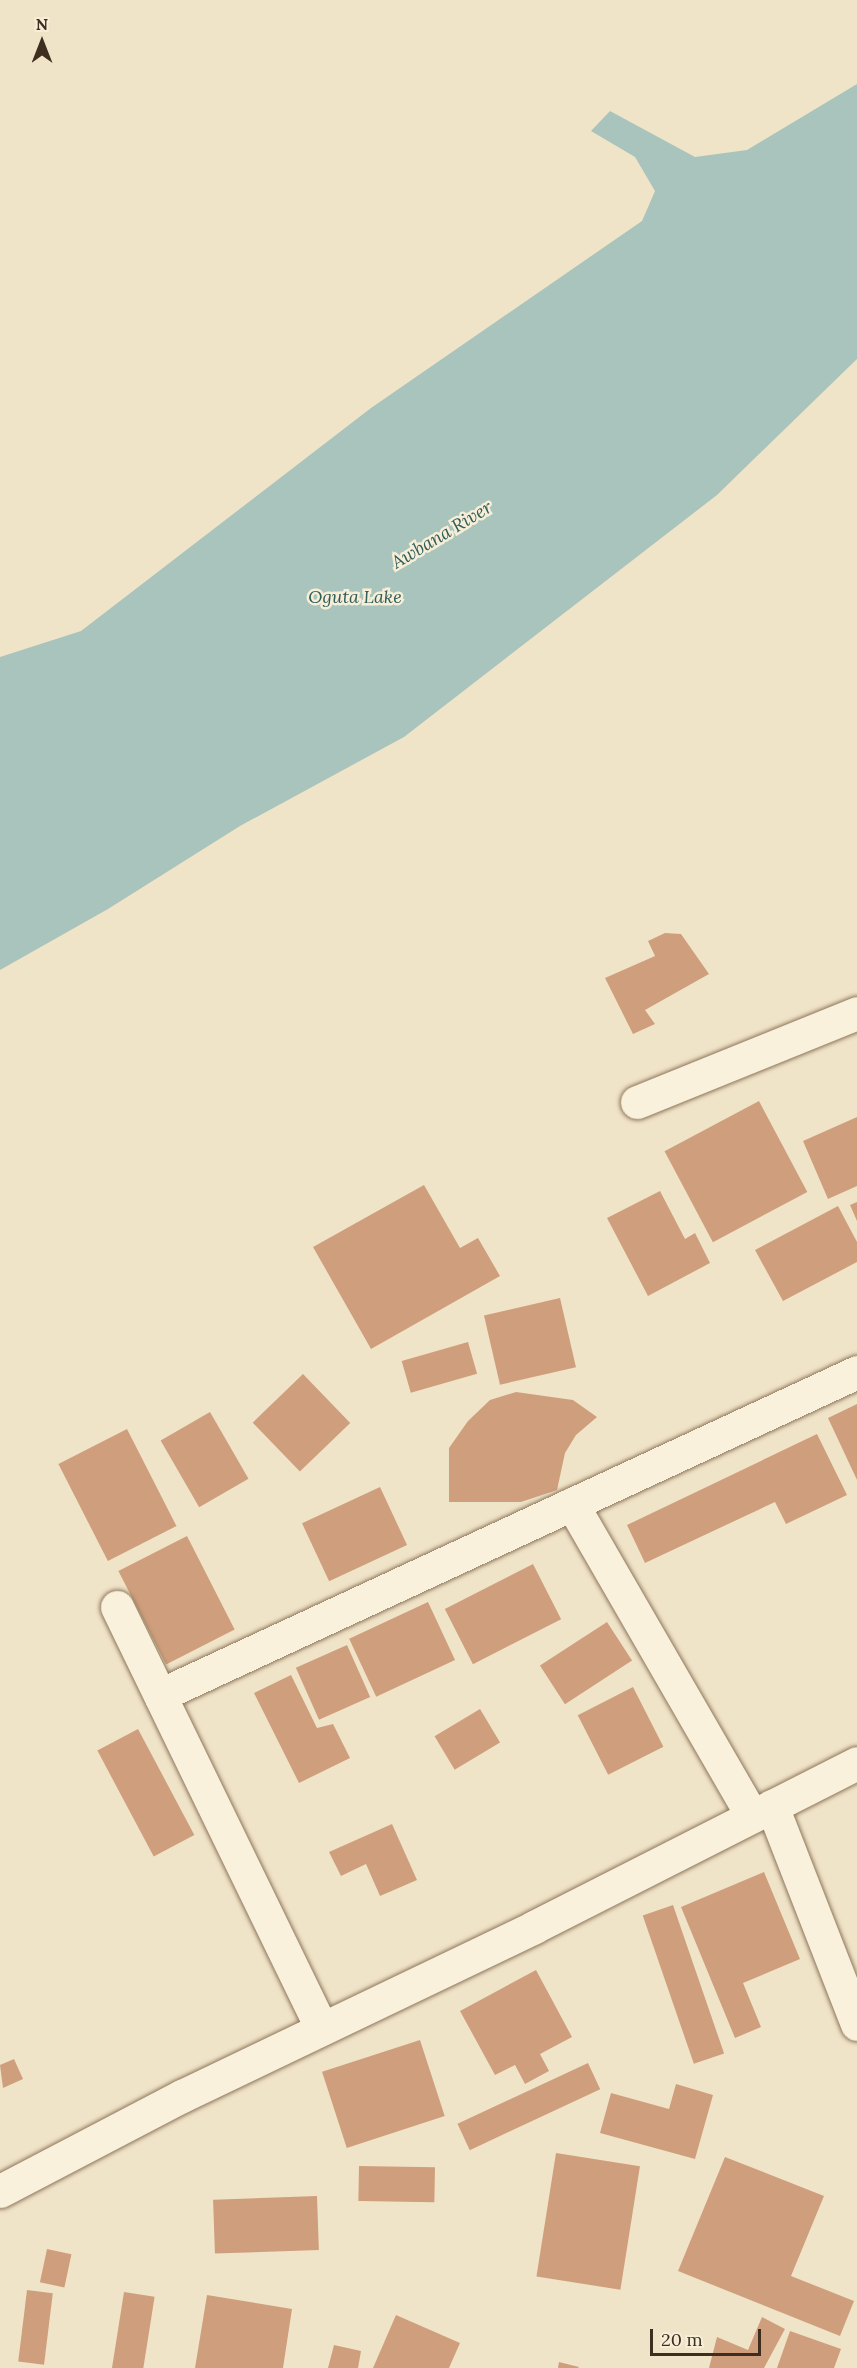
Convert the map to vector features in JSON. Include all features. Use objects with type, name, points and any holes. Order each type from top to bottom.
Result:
[{"type":"street","points":[[636,1102],[857,1013]]},
{"type":"street","points":[[160,1695],[857,1372]]},
{"type":"street","points":[[572,1504],[762,1811],[857,2024]]},
{"type":"street","points":[[117,1607],[321,2027]]},
{"type":"street","points":[[0,2191],[321,2027],[534,1927],[857,1763]]},
{"type":"water","name":"Oguta Lake","points":[[857,84],[857,359],[717,495],[404,737],[240,826],[108,909],[0,970],[0,657],[81,631],[371,408],[642,221],[655,191],[635,157],[591,131],[610,111],[695,157],[747,150]]},
{"type":"building","points":[[665,933],[681,934],[709,974],[645,1010],[655,1024],[633,1034],[605,978],[655,956],[648,941]]},
{"type":"building","points":[[759,1101],[807,1192],[713,1242],[665,1151]]},
{"type":"building","points":[[857,1117],[857,1186],[828,1199],[803,1141]]},
{"type":"building","points":[[424,1185],[460,1248],[478,1238],[500,1276],[371,1349],[313,1247]]},
{"type":"building","points":[[660,1191],[685,1239],[695,1233],[710,1263],[648,1296],[607,1218]]},
{"type":"building","points":[[857,1202],[857,1221],[850,1205]]},
{"type":"building","points":[[838,1206],[857,1242],[857,1262],[783,1301],[755,1250]]},
{"type":"building","points":[[560,1298],[576,1367],[500,1385],[484,1316]]},
{"type":"building","points":[[468,1342],[477,1374],[411,1393],[402,1361]]},
{"type":"building","points":[[303,1374],[350,1423],[300,1472],[253,1423]]},
{"type":"building","points":[[516,1392],[573,1400],[597,1417],[576,1435],[565,1453],[557,1490],[521,1502],[449,1502],[449,1448],[468,1421],[490,1400]]},
{"type":"building","points":[[857,1404],[857,1480],[828,1418]]},
{"type":"building","points":[[210,1412],[248,1479],[199,1507],[161,1440]]},
{"type":"building","points":[[127,1429],[176,1526],[108,1561],[58,1464]]},
{"type":"building","points":[[817,1434],[847,1495],[786,1524],[775,1502],[645,1563],[627,1525]]},
{"type":"building","points":[[380,1487],[407,1545],[329,1581],[302,1523]]},
{"type":"building","points":[[187,1536],[235,1630],[166,1665],[118,1571]]},
{"type":"building","points":[[533,1564],[561,1619],[473,1664],[445,1609]]},
{"type":"building","points":[[428,1602],[455,1660],[376,1697],[349,1639]]},
{"type":"building","points":[[607,1622],[632,1661],[565,1704],[540,1666]]},
{"type":"building","points":[[347,1645],[370,1697],[319,1720],[296,1668]]},
{"type":"building","points":[[291,1675],[317,1728],[333,1724],[350,1758],[299,1783],[254,1693]]},
{"type":"building","points":[[633,1687],[663,1747],[608,1775],[578,1715]]},
{"type":"building","points":[[480,1709],[500,1742],[455,1770],[435,1736]]},
{"type":"building","points":[[138,1729],[194,1835],[154,1857],[97,1751]]},
{"type":"building","points":[[392,1824],[417,1880],[380,1896],[366,1864],[341,1876],[329,1852]]},
{"type":"building","points":[[764,1872],[800,1959],[743,1983],[761,2027],[735,2038],[681,1907]]},
{"type":"building","points":[[673,1905],[724,2053],[694,2064],[643,1915]]},
{"type":"building","points":[[536,1970],[572,2037],[540,2054],[549,2071],[525,2084],[515,2065],[495,2075],[460,2011]]},
{"type":"building","points":[[420,2040],[445,2116],[347,2148],[322,2072]]},
{"type":"building","points":[[14,2059],[23,2079],[3,2088],[0,2065]]},
{"type":"building","points":[[588,2063],[600,2089],[470,2150],[457,2124]]},
{"type":"building","points":[[676,2084],[713,2095],[695,2159],[600,2133],[611,2093],[669,2109]]},
{"type":"building","points":[[556,2153],[640,2166],[620,2290],[536,2276]]},
{"type":"building","points":[[725,2157],[824,2196],[791,2276],[854,2301],[840,2336],[678,2271]]},
{"type":"building","points":[[359,2166],[435,2167],[434,2202],[358,2201]]},
{"type":"building","points":[[317,2196],[319,2250],[215,2254],[213,2200]]},
{"type":"building","points":[[47,2249],[71,2254],[64,2287],[40,2282]]},
{"type":"building","points":[[27,2290],[53,2293],[44,2365],[18,2361]]},
{"type":"building","points":[[124,2292],[155,2297],[143,2368],[112,2368]]},
{"type":"building","points":[[207,2295],[292,2309],[283,2368],[195,2368]]},
{"type":"building","points":[[396,2315],[460,2343],[449,2368],[373,2368]]},
{"type":"building","points":[[762,2317],[785,2329],[764,2368],[709,2368],[717,2337],[748,2350]]},
{"type":"building","points":[[790,2331],[841,2349],[834,2368],[777,2368]]},
{"type":"building","points":[[334,2345],[361,2351],[358,2368],[328,2368]]},
{"type":"building","points":[[559,2362],[579,2367],[558,2368]]},
{"type":"water label","name":"Awbana River","points":[[442,535]]}]
